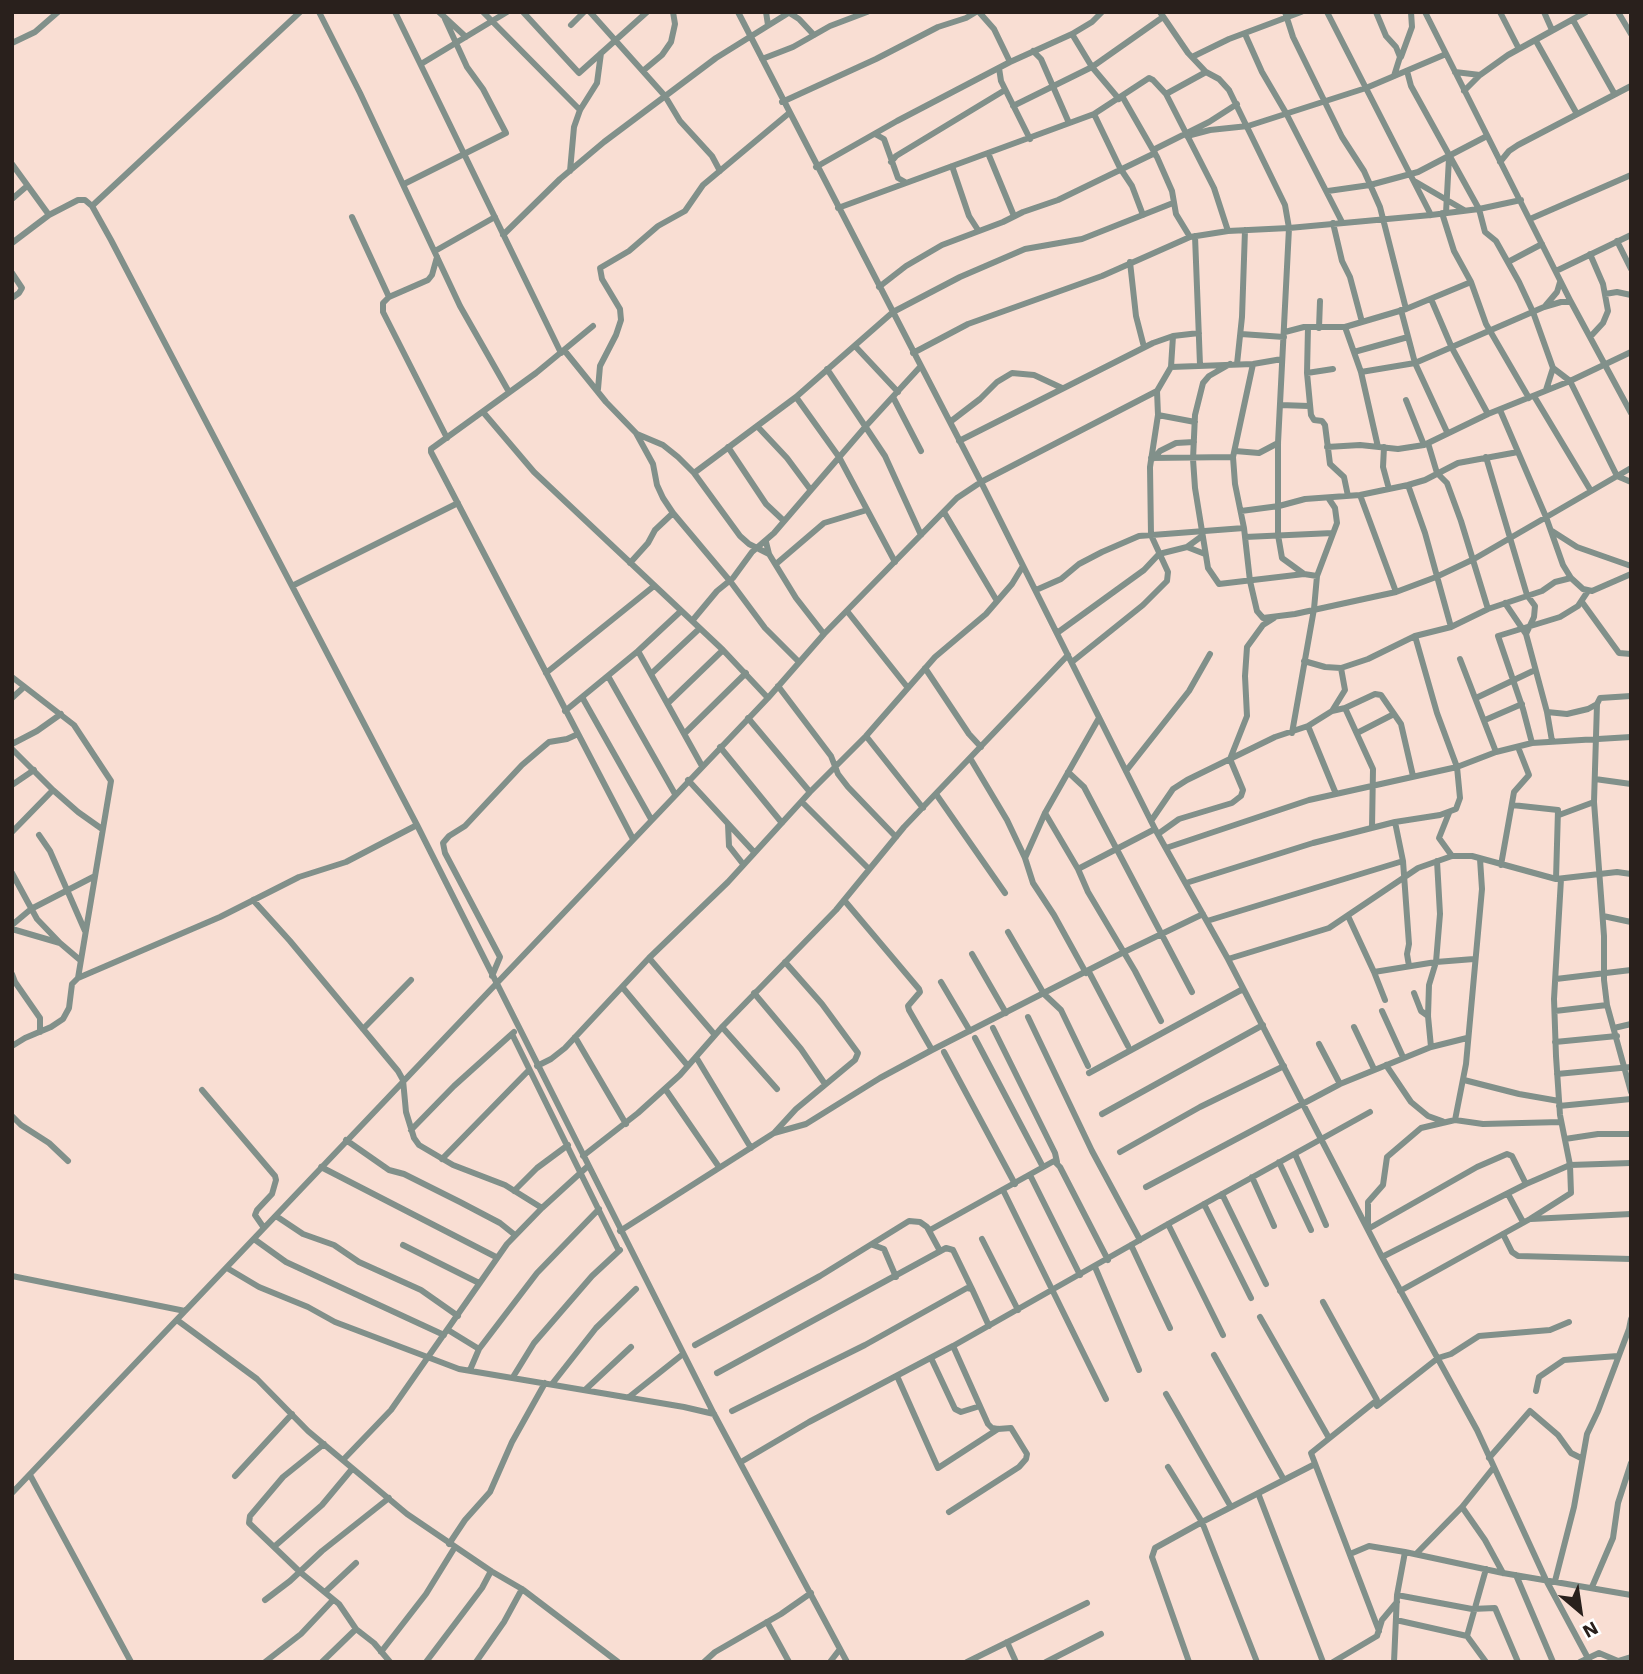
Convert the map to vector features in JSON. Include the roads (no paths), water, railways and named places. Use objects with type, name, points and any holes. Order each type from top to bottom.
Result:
[{"type":"street","points":[[12,43],[35,32],[58,12]]},
{"type":"street","points":[[92,206],[300,12]]},
{"type":"street","points":[[319,12],[404,184],[460,306],[509,392]]},
{"type":"street","points":[[395,12],[503,235],[563,351],[636,433],[653,464],[657,485],[673,513],[765,628],[799,663]]},
{"type":"street","points":[[404,184],[497,139],[506,130],[467,67],[439,12]]},
{"type":"street","points":[[483,12],[580,110]]},
{"type":"street","points":[[421,64],[507,12]]},
{"type":"street","points":[[523,12],[579,73],[637,24],[647,12]]},
{"type":"street","points":[[571,25],[584,12]]},
{"type":"street","points":[[590,12],[644,70],[665,96],[680,121],[712,156],[720,171]]},
{"type":"street","points":[[644,70],[662,55],[671,42],[675,24],[673,12]]},
{"type":"street","points":[[738,12],[788,114],[981,482],[1151,821],[1228,959],[1382,1257],[1438,1358],[1494,1467],[1546,1580],[1588,1659]]},
{"type":"street","points":[[766,12],[768,25]]},
{"type":"street","points":[[503,235],[570,171],[724,53],[752,38],[789,12],[814,35]]},
{"type":"street","points":[[762,59],[793,47],[830,26],[867,12]]},
{"type":"street","points":[[782,102],[939,27],[977,12],[994,29],[1010,62]]},
{"type":"street","points":[[817,167],[1010,62],[1072,33],[1092,22],[1102,12]]},
{"type":"street","points":[[1192,57],[1286,15],[1301,12]]},
{"type":"street","points":[[1327,12],[1431,215]]},
{"type":"street","points":[[1376,12],[1386,36],[1396,47],[1400,57]]},
{"type":"street","points":[[1394,76],[1412,27],[1411,12]]},
{"type":"street","points":[[1425,12],[1560,280],[1631,413]]},
{"type":"street","points":[[1500,12],[1519,49]]},
{"type":"street","points":[[1544,12],[1552,30]]},
{"type":"street","points":[[1464,91],[1480,75],[1519,49],[1587,12]]},
{"type":"street","points":[[1618,12],[1630,30]]},
{"type":"street","points":[[1013,106],[1092,67],[1161,15],[1192,57],[1206,72],[1219,79],[1237,104],[1283,199],[1289,228],[1278,443],[1278,535],[1282,558],[1304,574]]},
{"type":"street","points":[[1286,15],[1293,37],[1342,136],[1370,185],[1384,219],[1415,363],[1447,432]]},
{"type":"street","points":[[444,19],[466,37]]},
{"type":"street","points":[[1573,20],[1614,93]]},
{"type":"street","points":[[1072,33],[1092,67],[1120,97],[1154,151],[1172,191],[1176,214],[1193,237],[1199,332],[1204,365],[1209,376]]},
{"type":"street","points":[[1245,34],[1262,72],[1328,191],[1342,222]]},
{"type":"street","points":[[1536,41],[1577,114]]},
{"type":"street","points":[[1033,51],[1041,59],[1069,123]]},
{"type":"street","points":[[570,171],[574,127],[580,110],[597,83],[601,53]]},
{"type":"street","points":[[1186,134],[1248,126],[1366,88],[1446,54]]},
{"type":"street","points":[[999,68],[998,75],[1030,139]]},
{"type":"street","points":[[1407,71],[1411,86],[1479,209],[1485,232],[1496,241],[1533,312],[1553,368],[1570,381],[1618,476],[1631,482]]},
{"type":"street","points":[[1166,94],[1206,72]]},
{"type":"street","points":[[1454,72],[1480,75]]},
{"type":"street","points":[[838,208],[900,182],[1030,139],[1094,114],[1149,79],[1166,94],[1214,188],[1227,231]]},
{"type":"street","points":[[1500,162],[1509,151],[1614,93],[1631,88]]},
{"type":"street","points":[[891,162],[896,156],[1005,90]]},
{"type":"street","points":[[879,287],[921,257],[978,230],[1058,201],[1237,104]]},
{"type":"street","points":[[1223,112],[1242,114]]},
{"type":"street","points":[[598,390],[600,366],[621,320],[620,309],[602,279],[600,268],[629,251],[658,226],[685,211],[703,185],[788,114]]},
{"type":"street","points":[[1094,114],[1120,168],[1132,186],[1143,215]]},
{"type":"street","points":[[875,134],[884,139],[900,182]]},
{"type":"street","points":[[1328,191],[1370,185],[1412,174],[1487,136]]},
{"type":"street","points":[[888,153],[896,156]]},
{"type":"street","points":[[988,153],[1014,216]]},
{"type":"street","points":[[1449,156],[1444,213],[1454,251],[1471,282],[1491,331],[1591,491]]},
{"type":"street","points":[[12,164],[49,215]]},
{"type":"street","points":[[952,166],[969,216],[978,230]]},
{"type":"street","points":[[1530,219],[1631,175]]},
{"type":"street","points":[[1415,182],[1466,211]]},
{"type":"street","points":[[12,199],[27,186]]},
{"type":"street","points":[[12,243],[49,215],[78,200],[85,200],[92,206],[417,825],[494,979],[529,1070],[619,1251]]},
{"type":"street","points":[[913,353],[980,319],[1102,276],[1193,237],[1227,231],[1431,215],[1521,200]]},
{"type":"street","points":[[694,473],[796,397],[893,312],[960,277],[1025,249],[1082,239],[1173,203]]},
{"type":"street","points":[[352,217],[389,297]]},
{"type":"street","points":[[447,438],[383,312],[383,303],[389,297],[428,280],[432,275],[436,253],[495,217]]},
{"type":"street","points":[[1333,223],[1362,322]]},
{"type":"street","points":[[1245,230],[1239,353],[1234,364],[1209,376],[1201,386],[1195,422],[1193,458],[1205,554],[1208,568],[1219,584],[1304,574],[1317,576]]},
{"type":"street","points":[[1556,271],[1631,234]]},
{"type":"street","points":[[1617,240],[1631,269]]},
{"type":"street","points":[[1508,262],[1542,244]]},
{"type":"street","points":[[1590,254],[1608,311],[1599,329],[1591,336]]},
{"type":"street","points":[[1130,262],[1136,316],[1144,347]]},
{"type":"street","points":[[12,273],[22,288],[12,298]]},
{"type":"street","points":[[1544,307],[1557,292],[1560,280]]},
{"type":"street","points":[[1241,334],[1285,335],[1308,327],[1345,327],[1404,310],[1471,282]]},
{"type":"street","points":[[1605,295],[1618,292],[1631,295]]},
{"type":"street","points":[[1431,299],[1452,348],[1488,414]]},
{"type":"street","points":[[1319,328],[1320,300]]},
{"type":"street","points":[[1361,372],[1415,363],[1544,307],[1560,302],[1572,302]]},
{"type":"street","points":[[593,326],[431,449],[431,452],[633,839]]},
{"type":"street","points":[[1308,327],[1307,373],[1312,419],[1322,421],[1325,425],[1331,466],[1344,477],[1348,496]]},
{"type":"street","points":[[1345,327],[1361,372],[1389,489]]},
{"type":"street","points":[[958,440],[1057,388],[1144,347],[1173,336],[1199,332]]},
{"type":"street","points":[[12,1493],[254,1240],[494,979],[633,839],[768,698],[824,634],[962,494],[1157,391],[1171,367],[1173,336]]},
{"type":"street","points":[[1354,352],[1408,337]]},
{"type":"street","points":[[855,346],[895,394],[921,451]]},
{"type":"street","points":[[1327,447],[1349,445],[1398,449],[1426,444],[1447,432],[1570,381],[1631,352]]},
{"type":"street","points":[[1239,353],[1250,364]]},
{"type":"street","points":[[1171,367],[1250,364],[1282,359]]},
{"type":"street","points":[[1250,364],[1234,454],[1235,484],[1244,528],[1250,581],[1259,615],[1263,618],[1396,592],[1436,577],[1474,559],[1631,468]]},
{"type":"street","points":[[692,621],[757,548],[766,542],[920,367]]},
{"type":"street","points":[[1546,390],[1553,368]]},
{"type":"street","points":[[827,369],[884,456],[921,535]]},
{"type":"street","points":[[1307,373],[1333,369]]},
{"type":"street","points":[[950,422],[997,382],[1012,373],[1034,375],[1057,388]]},
{"type":"street","points":[[583,1156],[666,1090],[754,993],[844,901],[896,837],[936,794],[1070,658],[1166,584],[1168,572],[1151,535],[1152,458],[1158,415],[1157,391]]},
{"type":"street","points":[[796,397],[839,457],[895,562]]},
{"type":"street","points":[[1406,400],[1437,473],[1447,484],[1474,559],[1488,609]]},
{"type":"street","points":[[1280,405],[1309,406]]},
{"type":"street","points":[[1500,410],[1551,529],[1563,565],[1579,587],[1588,591]]},
{"type":"street","points":[[483,412],[534,472],[723,650],[768,698]]},
{"type":"street","points":[[1158,415],[1195,422]]},
{"type":"street","points":[[757,426],[787,458],[810,489]]},
{"type":"street","points":[[636,433],[663,445],[694,473],[740,536],[769,554]]},
{"type":"street","points":[[828,442],[840,446],[850,444]]},
{"type":"street","points":[[1152,458],[1176,443],[1194,442]]},
{"type":"street","points":[[1152,458],[1259,453],[1278,443]]},
{"type":"street","points":[[729,447],[766,504],[784,521]]},
{"type":"street","points":[[1241,512],[1306,499],[1360,495],[1408,485],[1425,480],[1458,463],[1518,452]]},
{"type":"street","points":[[1486,457],[1527,595],[1535,606],[1535,614],[1526,630]]},
{"type":"street","points":[[1408,485],[1425,533],[1451,626]]},
{"type":"street","points":[[1360,495],[1396,592]]},
{"type":"street","points":[[1335,508],[1340,497]]},
{"type":"street","points":[[1292,733],[1314,609],[1317,576],[1337,523],[1335,508],[1329,499]]},
{"type":"street","points":[[292,586],[458,503]]},
{"type":"street","points":[[776,564],[824,523],[867,510]]},
{"type":"street","points":[[944,512],[997,601]]},
{"type":"street","points":[[630,564],[655,530],[673,513]]},
{"type":"street","points":[[1035,590],[1055,582],[1102,551],[1139,536],[1202,534],[1244,528]]},
{"type":"street","points":[[1551,529],[1577,547],[1631,566]]},
{"type":"street","points":[[1245,537],[1334,533]]},
{"type":"street","points":[[1057,633],[1144,570],[1159,554],[1187,547],[1202,534]]},
{"type":"street","points":[[766,542],[769,554],[801,606],[824,634]]},
{"type":"street","points":[[1187,547],[1205,554]]},
{"type":"street","points":[[537,1066],[556,1056],[623,988],[649,958],[866,736],[925,668],[950,643],[978,622],[1012,584],[1023,566]]},
{"type":"street","points":[[1532,743],[1498,636],[1526,630],[1560,617],[1580,604],[1588,591],[1631,574]]},
{"type":"street","points":[[1304,661],[1341,668],[1368,659],[1415,636],[1451,626],[1488,609],[1542,591],[1555,582],[1571,578]]},
{"type":"street","points":[[1012,584],[1031,582]]},
{"type":"street","points":[[546,673],[654,586]]},
{"type":"street","points":[[1505,603],[1526,630],[1548,712],[1552,741]]},
{"type":"street","points":[[1580,604],[1619,653],[1631,654]]},
{"type":"street","points":[[565,711],[638,651],[681,611]]},
{"type":"street","points":[[847,611],[908,688]]},
{"type":"street","points":[[1078,869],[1179,819],[1239,799],[1243,790],[1230,759],[1247,716],[1247,647],[1263,625],[1275,617]]},
{"type":"street","points":[[651,674],[699,629]]},
{"type":"street","points":[[1186,883],[1313,843],[1395,822],[1449,813],[1456,809],[1460,798],[1457,767],[1437,713],[1415,636]]},
{"type":"street","points":[[668,703],[723,650]]},
{"type":"street","points":[[638,651],[702,766]]},
{"type":"street","points":[[1126,771],[1189,691],[1210,654]]},
{"type":"street","points":[[1460,659],[1496,752]]},
{"type":"street","points":[[925,668],[969,734],[981,747]]},
{"type":"street","points":[[1332,711],[1345,690],[1341,668]]},
{"type":"street","points":[[1476,698],[1535,670]]},
{"type":"street","points":[[685,733],[746,673]]},
{"type":"street","points":[[608,676],[675,794]]},
{"type":"street","points":[[12,677],[74,725],[110,778],[111,788],[78,978]]},
{"type":"street","points":[[778,686],[831,755],[835,768],[848,787],[896,837]]},
{"type":"street","points":[[12,698],[24,687]]},
{"type":"street","points":[[1151,821],[1170,793],[1179,785],[1275,737],[1308,726],[1332,711],[1379,694],[1394,714],[1404,735],[1413,776]]},
{"type":"street","points":[[1631,696],[1600,698],[1597,704],[1594,802],[1607,1005],[1628,1067],[1631,1092]]},
{"type":"street","points":[[582,697],[651,819]]},
{"type":"street","points":[[1485,720],[1521,704]]},
{"type":"street","points":[[1548,712],[1567,713],[1588,709],[1597,704]]},
{"type":"street","points":[[1345,708],[1373,769],[1372,828]]},
{"type":"street","points":[[12,744],[61,714]]},
{"type":"street","points":[[1357,733],[1394,714]]},
{"type":"street","points":[[748,718],[810,792]]},
{"type":"street","points":[[1025,858],[1045,813],[1099,718]]},
{"type":"street","points":[[1308,726],[1336,794]]},
{"type":"street","points":[[494,979],[499,957],[444,853],[443,843],[465,826],[522,765],[549,742],[578,734]]},
{"type":"street","points":[[866,736],[923,808]]},
{"type":"street","points":[[1166,848],[1309,800],[1457,767],[1496,752],[1532,743],[1631,737]]},
{"type":"street","points":[[720,747],[782,823]]},
{"type":"street","points":[[1501,865],[1514,792],[1530,775],[1518,747]]},
{"type":"street","points":[[12,749],[78,813],[103,829]]},
{"type":"street","points":[[970,758],[1007,820],[1025,858],[1033,883],[1128,1046]]},
{"type":"street","points":[[12,785],[34,770]]},
{"type":"street","points":[[1068,772],[1084,787],[1192,992]]},
{"type":"street","points":[[1595,779],[1631,784]]},
{"type":"street","points":[[688,780],[754,852]]},
{"type":"street","points":[[12,832],[52,790]]},
{"type":"street","points":[[936,794],[1005,893]]},
{"type":"street","points":[[802,802],[869,869]]},
{"type":"street","points":[[1559,815],[1594,802]]},
{"type":"street","points":[[1400,1291],[1503,1234],[1571,1192],[1570,1165],[1561,1122],[1555,1042],[1559,815],[1557,808],[1512,805]]},
{"type":"street","points":[[1045,813],[1161,1021]]},
{"type":"street","points":[[1449,813],[1439,838],[1452,856]]},
{"type":"street","points":[[1395,822],[1403,861],[1409,966]]},
{"type":"street","points":[[728,824],[729,846],[743,864]]},
{"type":"street","points":[[12,1046],[56,1025],[65,1016],[69,1008],[72,984],[78,978],[220,917],[299,877],[346,862],[417,825]]},
{"type":"street","points":[[39,835],[50,851],[86,933]]},
{"type":"street","points":[[1228,959],[1321,931],[1348,916],[1418,868],[1452,856],[1472,856],[1559,879],[1617,872],[1631,874]]},
{"type":"street","points":[[1455,1120],[1464,1080],[1482,889],[1480,859]]},
{"type":"street","points":[[774,1133],[795,1129],[816,1119],[880,1078],[932,1050],[1161,935],[1205,918],[1403,861]]},
{"type":"street","points":[[1431,1047],[1429,985],[1436,962],[1440,914],[1437,861]]},
{"type":"street","points":[[12,873],[39,922],[80,960]]},
{"type":"street","points":[[60,943],[12,927],[31,909],[95,876]]},
{"type":"street","points":[[253,900],[290,941],[403,1080],[402,1096],[411,1130],[419,1145],[514,1191],[542,1208]]},
{"type":"street","points":[[844,901],[919,989],[920,992],[908,1006],[932,1050]]},
{"type":"street","points":[[1348,916],[1385,1000]]},
{"type":"street","points":[[1603,916],[1631,922]]},
{"type":"street","points":[[1008,932],[1044,994],[1061,1010],[1089,1069],[1243,989]]},
{"type":"street","points":[[972,954],[1006,1013]]},
{"type":"street","points":[[649,958],[715,1035]]},
{"type":"street","points":[[1374,972],[1436,962],[1474,960]]},
{"type":"street","points":[[620,1231],[774,1133],[796,1109],[855,1060],[858,1052],[822,1004],[785,962]]},
{"type":"street","points":[[1556,979],[1631,970]]},
{"type":"street","points":[[12,974],[40,1018],[40,1032]]},
{"type":"street","points":[[363,1029],[411,980]]},
{"type":"street","points":[[941,982],[970,1031]]},
{"type":"street","points":[[623,988],[688,1066]]},
{"type":"street","points":[[754,993],[801,1049],[825,1084]]},
{"type":"street","points":[[1414,993],[1421,1011],[1428,1016]]},
{"type":"street","points":[[1555,1011],[1607,1005]]},
{"type":"street","points":[[1382,1011],[1403,1057]]},
{"type":"street","points":[[1028,1017],[1140,1240]]},
{"type":"street","points":[[1614,1028],[1631,1024]]},
{"type":"street","points":[[1102,1114],[1263,1026]]},
{"type":"street","points":[[722,1027],[777,1089]]},
{"type":"street","points":[[1354,1027],[1374,1069]]},
{"type":"street","points":[[993,1028],[1057,1162],[1108,1260]]},
{"type":"street","points":[[515,1031],[537,1066],[714,1415],[847,1662]]},
{"type":"street","points":[[411,1130],[454,1086],[515,1031]]},
{"type":"street","points":[[1555,1042],[1617,1036]]},
{"type":"street","points":[[575,1037],[625,1124]]},
{"type":"street","points":[[975,1038],[1043,1167]]},
{"type":"street","points":[[1146,1187],[1340,1084],[1403,1057],[1466,1038]]},
{"type":"street","points":[[1319,1044],[1340,1084]]},
{"type":"street","points":[[944,1052],[1015,1184]]},
{"type":"street","points":[[696,1057],[751,1148]]},
{"type":"street","points":[[1385,1065],[1412,1102],[1428,1116],[1443,1122]]},
{"type":"street","points":[[1120,1152],[1200,1107],[1284,1066]]},
{"type":"street","points":[[1557,1074],[1628,1067]]},
{"type":"street","points":[[442,1158],[529,1070]]},
{"type":"street","points":[[1464,1080],[1559,1103],[1631,1099]]},
{"type":"street","points":[[202,1090],[275,1176],[272,1194],[255,1215],[264,1228]]},
{"type":"street","points":[[666,1090],[719,1167]]},
{"type":"street","points":[[740,1462],[808,1422],[931,1358],[1108,1260],[1370,1112]]},
{"type":"street","points":[[12,1116],[49,1143],[68,1161]]},
{"type":"street","points":[[1368,1230],[1368,1202],[1383,1185],[1387,1157],[1418,1130],[1455,1120],[1483,1124],[1561,1122]]},
{"type":"street","points":[[1565,1139],[1598,1134],[1631,1134]]},
{"type":"street","points":[[346,1140],[389,1170],[460,1202],[500,1223],[515,1235]]},
{"type":"street","points":[[514,1191],[537,1168],[568,1145]]},
{"type":"street","points":[[1295,1154],[1326,1225]]},
{"type":"street","points":[[1368,1230],[1477,1167],[1507,1154],[1512,1156],[1526,1184]]},
{"type":"street","points":[[930,1230],[1054,1161],[1057,1162]]},
{"type":"street","points":[[1279,1162],[1311,1230]]},
{"type":"street","points":[[1382,1257],[1526,1184],[1570,1165],[1631,1163]]},
{"type":"street","points":[[343,1460],[391,1410],[496,1257],[542,1208],[588,1166]]},
{"type":"street","points":[[321,1167],[496,1257]]},
{"type":"street","points":[[1030,1175],[1080,1275]]},
{"type":"street","points":[[1252,1177],[1274,1226]]},
{"type":"street","points":[[1003,1191],[1106,1399]]},
{"type":"street","points":[[1222,1194],[1266,1284]]},
{"type":"street","points":[[1508,1194],[1526,1220]]},
{"type":"street","points":[[1204,1204],[1251,1298]]},
{"type":"street","points":[[470,1370],[479,1349],[537,1273],[599,1209]]},
{"type":"street","points":[[1526,1220],[1631,1214]]},
{"type":"street","points":[[276,1216],[303,1234],[334,1245],[359,1262],[421,1290],[458,1316]]},
{"type":"street","points":[[695,1345],[873,1245],[909,1221],[920,1222],[930,1230],[940,1251]]},
{"type":"street","points":[[1168,1224],[1223,1335]]},
{"type":"street","points":[[1503,1234],[1512,1252],[1518,1256],[1631,1259]]},
{"type":"street","points":[[982,1239],[1018,1310]]},
{"type":"street","points":[[254,1240],[286,1262],[479,1349]]},
{"type":"street","points":[[404,1245],[479,1283]]},
{"type":"street","points":[[513,1377],[534,1343],[592,1276],[627,1245]]},
{"type":"street","points":[[873,1245],[884,1250],[896,1277]]},
{"type":"street","points":[[1131,1245],[1170,1328]]},
{"type":"street","points":[[717,1373],[950,1248],[989,1326]]},
{"type":"street","points":[[1095,1267],[1139,1370]]},
{"type":"street","points":[[227,1268],[259,1287],[308,1307],[335,1322],[427,1358],[470,1370],[629,1397],[714,1415]]},
{"type":"street","points":[[12,1276],[186,1311]]},
{"type":"street","points":[[324,1444],[283,1477],[248,1520],[300,1572],[339,1604],[356,1629],[374,1643],[384,1658],[426,1594],[465,1520],[490,1492],[512,1442],[549,1384],[596,1328],[636,1289]]},
{"type":"street","points":[[732,1411],[864,1345],[963,1290],[972,1289]]},
{"type":"street","points":[[1323,1302],[1377,1400],[1311,1452],[1379,1631]]},
{"type":"street","points":[[1260,1317],[1329,1438]]},
{"type":"street","points":[[1555,1581],[1574,1507],[1587,1434],[1630,1329],[1631,1319]]},
{"type":"street","points":[[177,1320],[257,1379],[324,1444],[407,1514],[452,1546],[522,1589],[613,1661]]},
{"type":"street","points":[[1377,1406],[1438,1358],[1451,1354],[1479,1336],[1550,1330],[1569,1322]]},
{"type":"street","points":[[949,1512],[1019,1467],[1027,1454],[1011,1428],[992,1428],[988,1424],[953,1346]]},
{"type":"street","points":[[585,1390],[631,1347]]},
{"type":"street","points":[[629,1397],[683,1354]]},
{"type":"street","points":[[1214,1355],[1283,1480]]},
{"type":"street","points":[[1536,1391],[1539,1377],[1564,1360],[1618,1356]]},
{"type":"street","points":[[931,1358],[955,1409],[961,1412],[979,1406]]},
{"type":"street","points":[[897,1376],[938,1468],[998,1429]]},
{"type":"street","points":[[1167,1395],[1231,1507]]},
{"type":"street","points":[[1489,1458],[1530,1411],[1558,1435],[1571,1453],[1581,1458]]},
{"type":"street","points":[[235,1476],[292,1414]]},
{"type":"street","points":[[1592,1587],[1613,1538],[1619,1503],[1631,1463]]},
{"type":"street","points":[[1189,1662],[1152,1557],[1155,1548],[1315,1464]]},
{"type":"street","points":[[1168,1467],[1202,1522],[1257,1662]]},
{"type":"street","points":[[1416,1554],[1462,1507],[1494,1467]]},
{"type":"street","points":[[275,1546],[322,1505],[352,1469]]},
{"type":"street","points":[[30,1475],[131,1662]]},
{"type":"street","points":[[1258,1493],[1323,1662]]},
{"type":"street","points":[[265,1600],[322,1550],[390,1498]]},
{"type":"street","points":[[1462,1507],[1485,1540],[1503,1573]]},
{"type":"street","points":[[1350,1554],[1369,1546],[1631,1595]]},
{"type":"street","points":[[1394,1662],[1397,1598],[1405,1552]]},
{"type":"street","points":[[325,1592],[356,1563]]},
{"type":"street","points":[[1467,1636],[1486,1569]]},
{"type":"street","points":[[426,1662],[482,1588],[491,1571]]},
{"type":"street","points":[[1516,1575],[1553,1662]]},
{"type":"street","points":[[476,1662],[504,1622],[522,1589]]},
{"type":"street","points":[[707,1659],[811,1593]]},
{"type":"street","points":[[1397,1598],[1476,1609],[1497,1609],[1518,1662]]},
{"type":"street","points":[[1333,1662],[1377,1636],[1385,1615],[1397,1598]]},
{"type":"street","points":[[265,1662],[301,1634],[333,1600]]},
{"type":"street","points":[[967,1662],[1087,1603]]},
{"type":"street","points":[[1396,1620],[1467,1636],[1486,1662]]},
{"type":"street","points":[[767,1622],[789,1662]]},
{"type":"street","points":[[322,1662],[356,1629]]},
{"type":"street","points":[[1046,1662],[1101,1634]]},
{"type":"street","points":[[1007,1642],[1016,1662]]},
{"type":"street","points":[[830,1662],[840,1649]]},
{"type":"street","points":[[1580,1662],[1599,1653],[1618,1661],[1631,1657]]},
{"type":"street","points":[[707,1659],[716,1662]]}]
